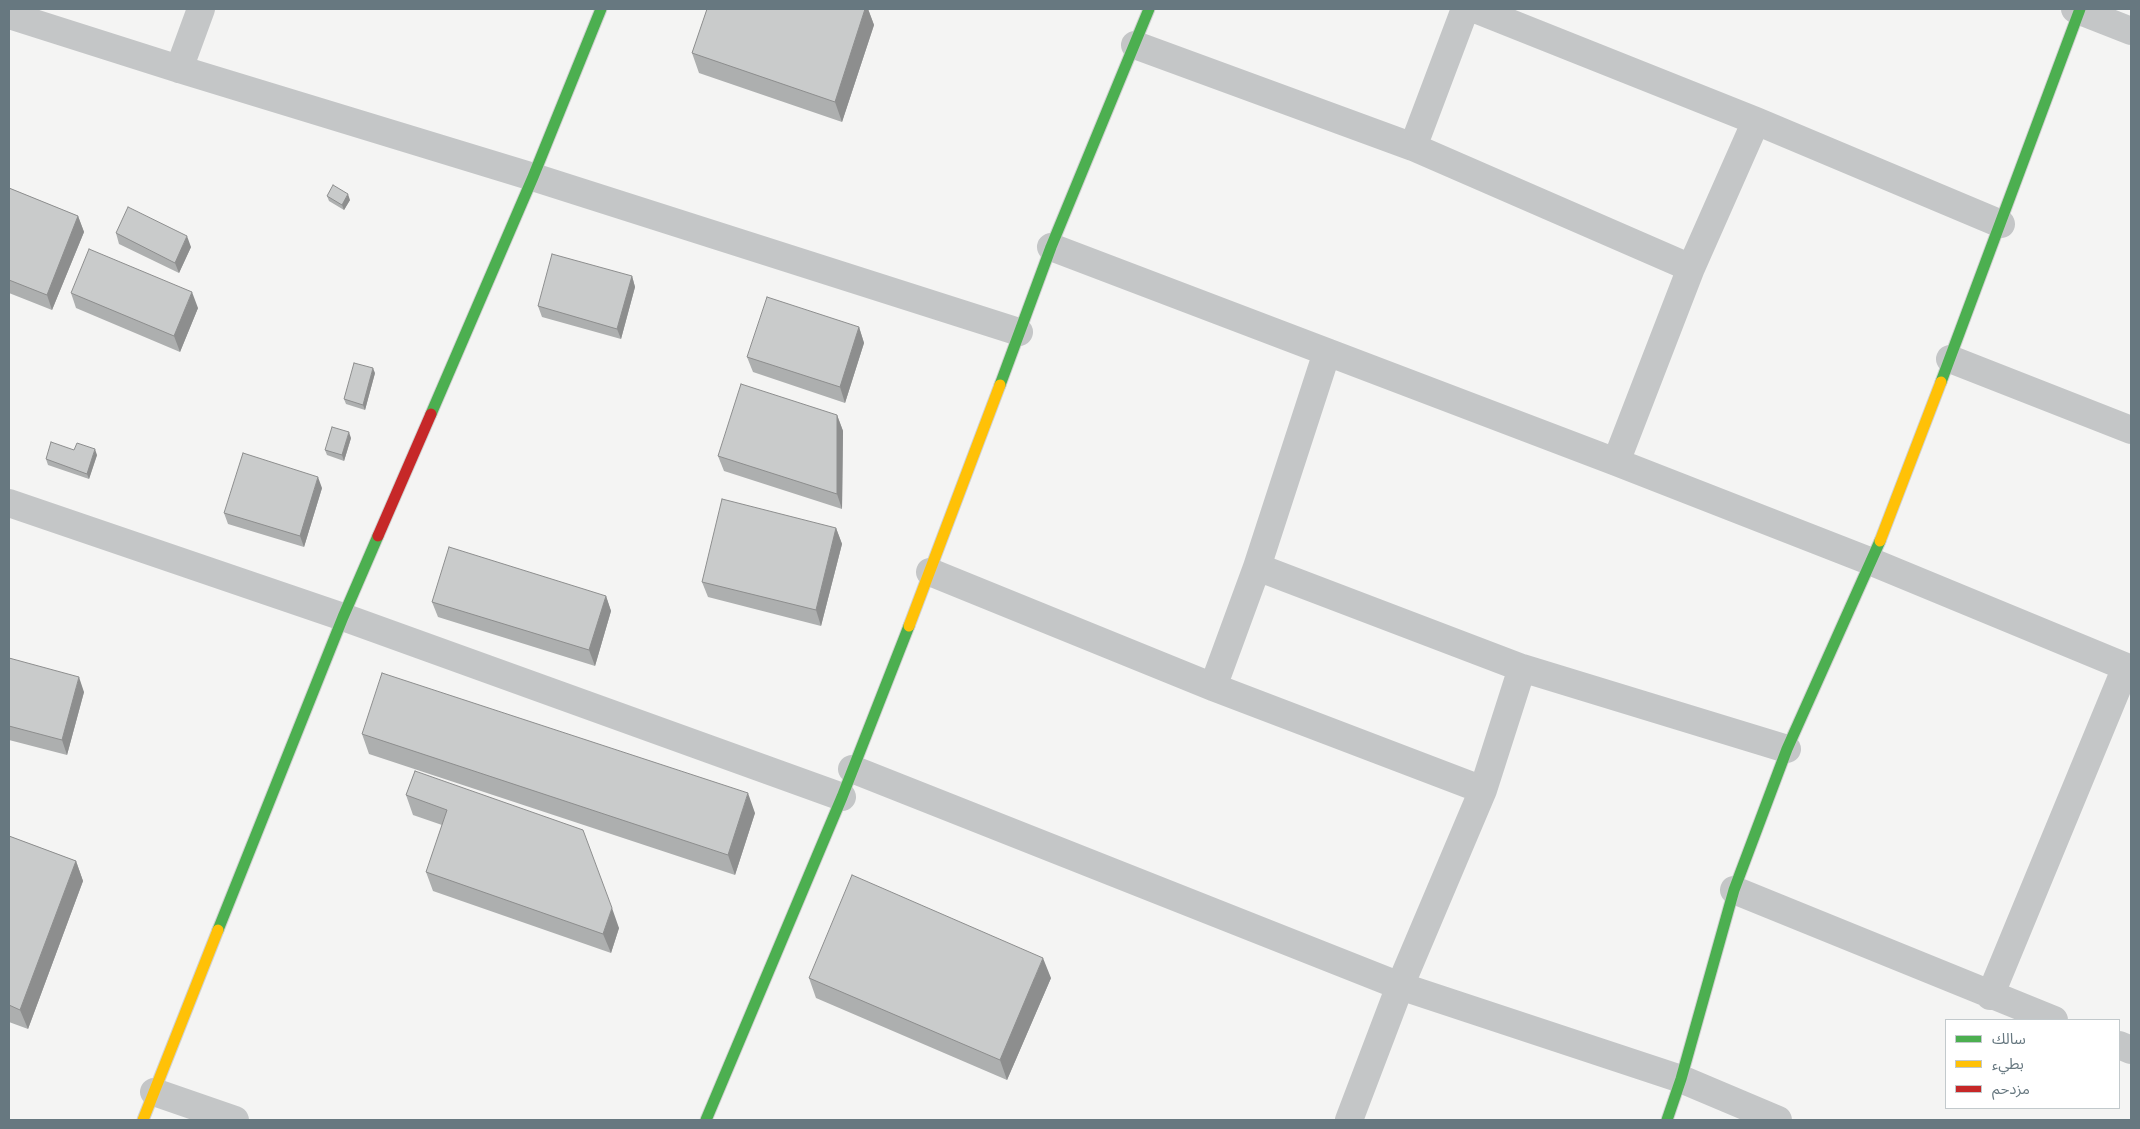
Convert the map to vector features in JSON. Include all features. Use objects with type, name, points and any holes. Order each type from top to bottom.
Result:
[{"type":"street","points":[[179,69],[201,9]]},
{"type":"street","points":[[143,1120],[342,617],[533,176],[601,9]]},
{"type":"street","points":[[706,1120],[842,797],[930,572],[1051,246],[1136,45],[1149,9]]},
{"type":"street","points":[[1413,147],[1465,9]]},
{"type":"street","points":[[1475,9],[1756,121],[2001,224]]},
{"type":"street","points":[[1667,1120],[1682,1079],[1734,890],[1787,749],[1872,562],[2001,224],[2078,9],[2131,31]]},
{"type":"street","points":[[9,15],[179,69],[533,176],[1019,332]]},
{"type":"street","points":[[1136,45],[1413,147],[1691,268]]},
{"type":"street","points":[[1616,462],[1691,268],[1756,121]]},
{"type":"street","points":[[1051,246],[1872,562],[2129,668],[1990,996]]},
{"type":"street","points":[[1213,687],[1257,567],[1327,352]]},
{"type":"street","points":[[1950,359],[2131,430]]},
{"type":"street","points":[[9,503],[342,617],[842,797]]},
{"type":"street","points":[[1257,567],[1522,668],[1787,749]]},
{"type":"street","points":[[930,572],[1213,687],[1483,790]]},
{"type":"street","points":[[1349,1120],[1400,986],[1483,790],[1522,668]]},
{"type":"street","points":[[852,769],[1400,986],[1682,1079],[1778,1120]]},
{"type":"street","points":[[1734,890],[1990,996],[2051,1019]]},
{"type":"street","points":[[154,1092],[234,1120]]},
{"type":"building","points":[[707,9],[865,9],[835,102],[692,53]]},
{"type":"building","points":[[333,185],[348,194],[342,205],[327,196]]},
{"type":"building","points":[[9,188],[78,216],[47,295],[9,280]]},
{"type":"building","points":[[128,207],[187,236],[175,263],[116,233]]},
{"type":"building","points":[[89,249],[192,292],[174,336],[71,293]]},
{"type":"building","points":[[552,254],[632,276],[617,329],[538,306]]},
{"type":"building","points":[[767,297],[859,327],[840,387],[747,357]]},
{"type":"building","points":[[354,363],[373,368],[363,405],[344,399]]},
{"type":"building","points":[[741,384],[837,415],[837,494],[718,456]]},
{"type":"building","points":[[332,427],[349,432],[342,455],[325,450]]},
{"type":"building","points":[[51,442],[74,450],[77,443],[95,449],[87,474],[46,459]]},
{"type":"building","points":[[243,453],[318,477],[300,536],[224,513]]},
{"type":"building","points":[[722,499],[836,528],[816,610],[702,582]]},
{"type":"building","points":[[449,547],[606,596],[589,650],[432,602]]},
{"type":"building","points":[[9,658],[79,677],[62,740],[9,726]]},
{"type":"building","points":[[382,673],[748,793],[728,855],[362,734]]},
{"type":"building","points":[[415,771],[583,830],[612,908],[603,934],[426,872],[447,810],[406,795]]},
{"type":"building","points":[[9,836],[76,861],[20,1010],[9,1005]]},
{"type":"building","points":[[852,875],[1043,958],[1000,1060],[809,978]]},
{"type":"traffic: fast","points":[[431,414],[533,177],[601,9]]},
{"type":"traffic: fast","points":[[1000,385],[1051,247],[1149,9]]},
{"type":"traffic: fast","points":[[1941,382],[2080,9]]},
{"type":"traffic: fast","points":[[218,930],[343,617],[378,536]]},
{"type":"traffic: fast","points":[[1667,1120],[1681,1079],[1734,890],[1787,749],[1880,541]]},
{"type":"traffic: fast","points":[[706,1120],[842,797],[909,626]]},
{"type":"traffic: slow","points":[[1880,541],[1941,382]]},
{"type":"traffic: slow","points":[[909,626],[1000,385]]},
{"type":"traffic: slow","points":[[143,1120],[218,930]]},
{"type":"traffic: jam","points":[[378,536],[431,414]]}]
